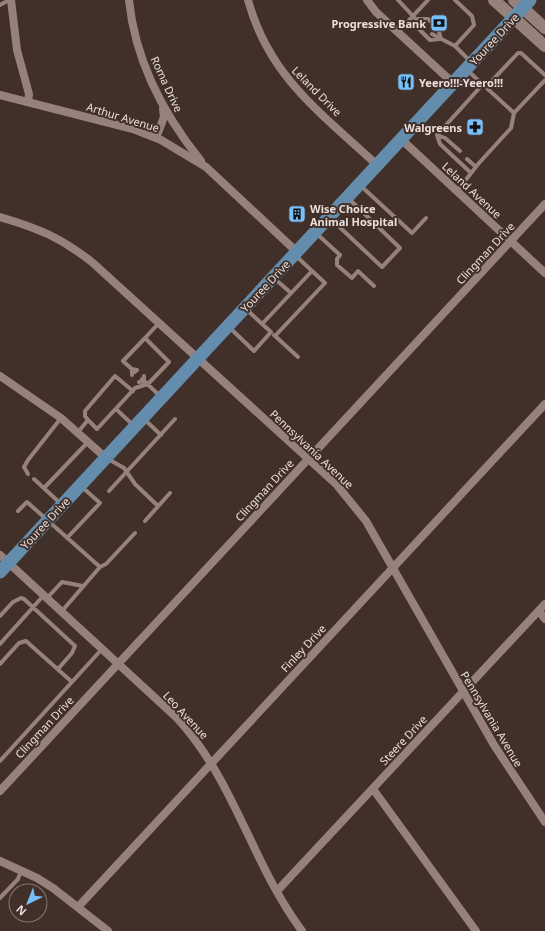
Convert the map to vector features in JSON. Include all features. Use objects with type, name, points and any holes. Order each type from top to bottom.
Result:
[{"type":"main road","points":[[494,0],[545,46]]},
{"type":"main road","name":"Youree Drive","points":[[3,563],[48,520],[162,398],[401,138],[514,18],[522,3]]},
{"type":"main road","points":[[522,3],[545,28]]},
{"type":"street","points":[[10,0],[17,50],[29,94],[28,102]]},
{"type":"street","name":"Roma Drive","points":[[129,0],[134,27],[142,56],[162,104],[187,143],[206,167]]},
{"type":"street","name":"Leland Drive","points":[[248,0],[253,20],[261,39],[286,78],[377,165]]},
{"type":"street","points":[[368,0],[398,32],[453,83]]},
{"type":"street","name":"Arthur Avenue","points":[[0,95],[133,129],[156,138],[181,151],[206,167],[296,253]]},
{"type":"street","points":[[156,138],[164,117],[162,104]]},
{"type":"street","name":"Leland Avenue","points":[[401,138],[545,273]]},
{"type":"street","name":"Clingman Drive","points":[[0,791],[545,204]]},
{"type":"street","name":"Pennsylvania Avenue","points":[[0,217],[38,228],[64,242],[93,263],[336,484],[359,512],[393,568],[494,745],[545,822]]},
{"type":"street","points":[[0,376],[61,418],[106,458]]},
{"type":"street","name":"Finley Drive","points":[[78,907],[545,404]]},
{"type":"street","name":"Leo Avenue","points":[[3,563],[46,596],[193,735],[212,762],[277,891],[302,931]]},
{"type":"street","name":"Steere Drive","points":[[277,891],[373,790],[545,604]]},
{"type":"street","points":[[539,611],[545,619]]},
{"type":"street","points":[[373,790],[476,931]]},
{"type":"street","points":[[0,861],[53,888],[108,931]]},
{"type":"lane","points":[[0,5],[10,0]]},
{"type":"lane","points":[[398,0],[418,19],[427,24],[428,19],[418,19]]},
{"type":"lane","points":[[398,32],[428,0]]},
{"type":"lane","points":[[455,0],[472,16],[474,25],[455,46]]},
{"type":"lane","points":[[418,19],[419,29],[430,40],[442,39]]},
{"type":"lane","points":[[436,29],[442,39]]},
{"type":"lane","points":[[432,34],[455,46],[484,85],[514,113]]},
{"type":"lane","points":[[437,135],[484,85],[518,53],[521,53],[545,75]]},
{"type":"lane","points":[[457,191],[511,128],[514,113],[545,80]]},
{"type":"lane","points":[[437,135],[445,138],[460,151]]},
{"type":"lane","points":[[437,135],[440,144],[471,173]]},
{"type":"lane","points":[[467,159],[476,167]]},
{"type":"lane","points":[[359,184],[412,233],[426,218]]},
{"type":"lane","points":[[329,217],[382,267],[400,248],[347,198]]},
{"type":"lane","points":[[315,232],[340,255],[337,259],[337,265],[352,278],[358,271],[374,286]]},
{"type":"lane","points":[[275,336],[325,283],[296,253]]},
{"type":"lane","points":[[262,324],[312,271]]},
{"type":"lane","points":[[273,277],[291,293]]},
{"type":"lane","points":[[245,308],[298,357]]},
{"type":"lane","points":[[134,372],[123,362],[159,323]]},
{"type":"lane","points":[[228,326],[254,351],[271,332]]},
{"type":"lane","points":[[133,390],[116,376],[85,410],[85,416],[98,429],[143,380],[169,362],[144,338]]},
{"type":"lane","points":[[143,380],[162,398]]},
{"type":"lane","points":[[116,408],[161,435]]},
{"type":"lane","points":[[26,474],[24,467],[28,460],[61,418]]},
{"type":"lane","points":[[109,491],[176,419]]},
{"type":"lane","points":[[78,432],[88,420]]},
{"type":"lane","points":[[44,488],[88,441]]},
{"type":"lane","points":[[106,458],[118,463],[158,506]]},
{"type":"lane","points":[[32,481],[39,484],[62,505]]},
{"type":"lane","points":[[67,538],[100,503],[80,486]]},
{"type":"lane","points":[[145,521],[170,493]]},
{"type":"lane","points":[[18,511],[27,502],[100,567]]},
{"type":"lane","points":[[62,611],[100,567],[106,564],[135,533]]},
{"type":"lane","points":[[0,644],[33,607],[62,582],[83,586]]},
{"type":"lane","points":[[0,616],[17,599],[24,599],[33,607],[74,646],[72,653],[58,669]]},
{"type":"lane","points":[[0,664],[19,643],[26,641],[72,682]]},
{"type":"lane","points":[[0,761],[102,649]]},
{"type":"lane","points":[[0,898],[18,879],[21,871]]},
{"type":"place","name":"Progressive Bank","points":[[439,23]]},
{"type":"place","name":"Yeero!!!-Yeero!!!","points":[[406,82]]},
{"type":"place","name":"Walgreens","points":[[475,127]]},
{"type":"place","name":"Wise Choice Animal Hospital","points":[[297,214]]}]
